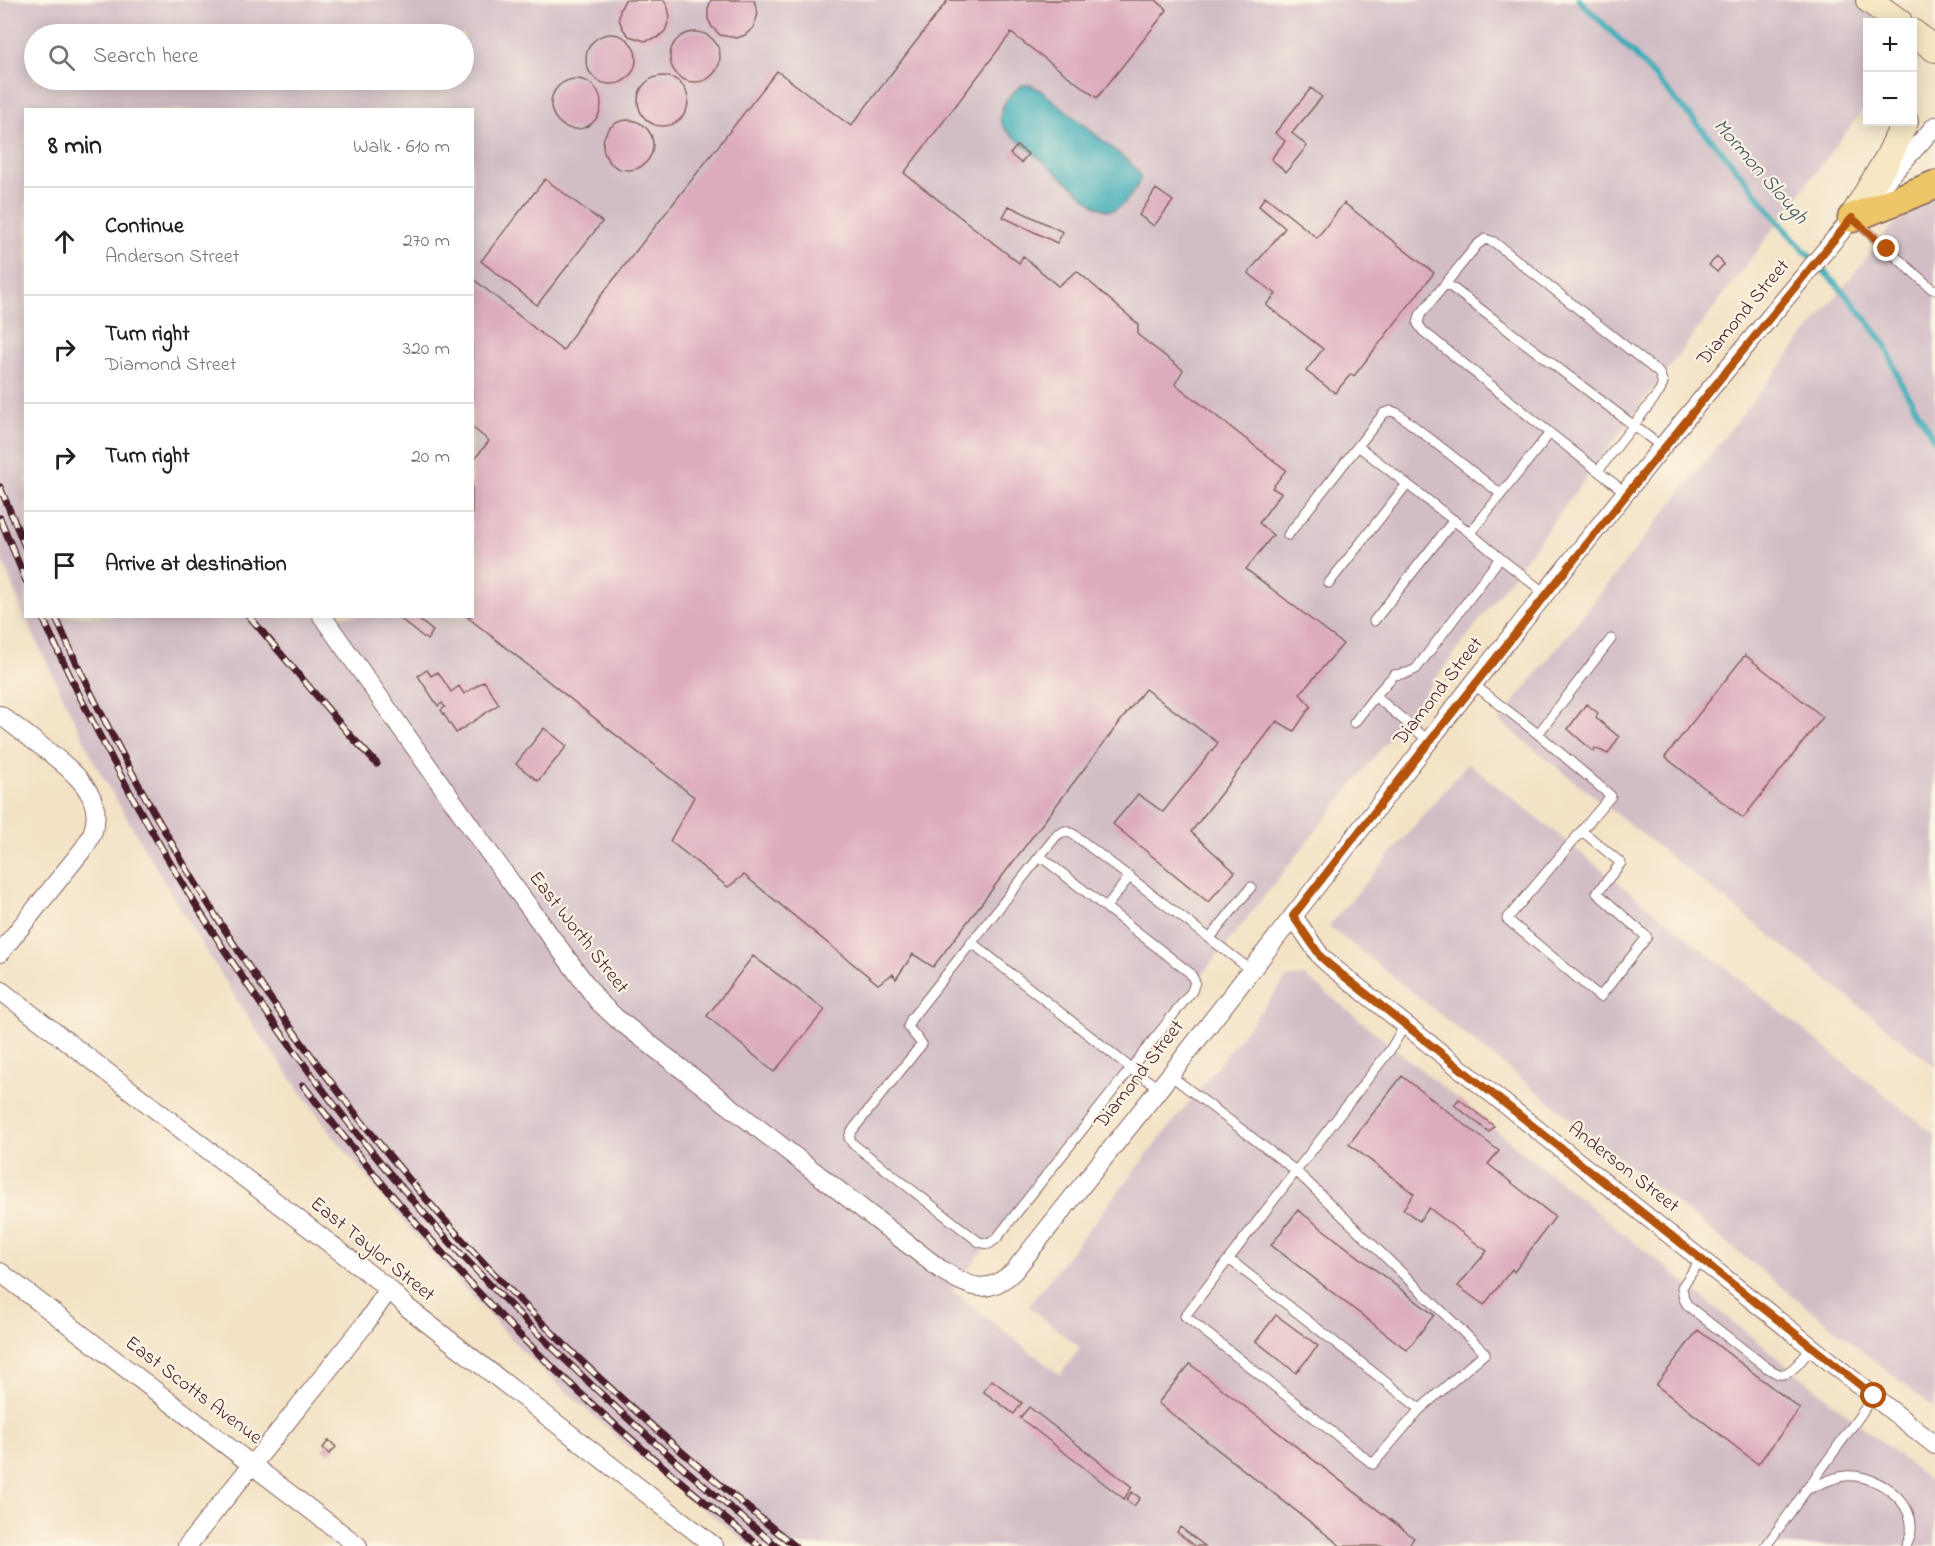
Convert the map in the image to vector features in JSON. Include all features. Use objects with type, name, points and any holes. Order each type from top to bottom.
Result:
[{"type":"main road","points":[[1857,0],[1874,18]]},
{"type":"main road","points":[[1869,0],[1894,18]]},
{"type":"main road","points":[[1917,36],[1935,49]]},
{"type":"main road","points":[[1844,227],[1888,158],[1903,126]]},
{"type":"main road","points":[[1844,227],[1935,185]]},
{"type":"street","name":"Diamond Street","points":[[986,1286],[1005,1280],[1014,1271],[1165,1082],[1473,684],[1662,447],[1844,227],[1935,126]]},
{"type":"street","name":"East Worth Street","points":[[323,618],[495,861],[598,1001],[616,1018],[940,1269],[973,1288],[986,1286]]},
{"type":"street","points":[[0,715],[75,772],[89,793],[96,822],[93,835],[0,953]]},
{"type":"street","name":"Anderson Street","points":[[1293,916],[1321,957],[1331,966],[1935,1445]]},
{"type":"street","name":"East Taylor Street","points":[[0,990],[389,1289],[408,1308],[714,1546]]},
{"type":"street","name":"East Scotts Avenue","points":[[0,1272],[358,1546]]},
{"type":"street","points":[[187,1546],[364,1324],[389,1289]]},
{"type":"lane","points":[[1844,227],[1935,289]]},
{"type":"lane","points":[[1598,471],[1660,391],[1663,382],[1659,373],[1494,242],[1485,239],[1477,244],[1420,315],[1418,324],[1423,332],[1550,433],[1598,471],[1626,493]]},
{"type":"lane","points":[[1446,283],[1662,447]]},
{"type":"lane","points":[[1288,535],[1384,413],[1391,411],[1397,413],[1501,495]]},
{"type":"lane","points":[[1470,533],[1550,433]]},
{"type":"lane","points":[[1358,446],[1546,594]]},
{"type":"lane","points":[[1329,583],[1407,484]]},
{"type":"lane","points":[[1374,621],[1454,520]]},
{"type":"lane","points":[[1354,723],[1394,675],[1416,669],[1500,558]]},
{"type":"lane","points":[[1538,734],[1611,639]]},
{"type":"lane","points":[[1473,684],[1538,734],[1611,796],[1508,919],[1600,998],[1647,937],[1597,892],[1621,863],[1582,831]]},
{"type":"lane","points":[[1375,696],[1429,741]]},
{"type":"lane","points":[[1040,856],[1190,973],[1196,982],[1192,991],[996,1239],[989,1244],[979,1242],[853,1144],[849,1138],[851,1132],[922,1044],[908,1027],[911,1019],[971,942],[1040,856],[1057,835],[1065,831],[1073,834],[1251,970]]},
{"type":"lane","points":[[1106,907],[1130,876]]},
{"type":"lane","points":[[1210,938],[1251,887]]},
{"type":"lane","points":[[971,942],[1131,1068],[1165,1082],[1296,1171],[1485,1353],[1420,1409],[1373,1464],[1185,1316],[1296,1171],[1390,1050],[1406,1025]]},
{"type":"lane","points":[[1229,1259],[1420,1409]]},
{"type":"lane","points":[[1701,1259],[1682,1287],[1683,1299],[1697,1313],[1766,1367],[1780,1374],[1785,1374],[1792,1369],[1812,1347]]},
{"type":"lane","points":[[1766,1546],[1874,1396]]},
{"type":"lane","points":[[1805,1490],[1844,1475],[1871,1478],[1896,1493],[1910,1518],[1911,1537],[1906,1546]]},
{"type":"shaded area","points":[[0,0],[1862,0],[1878,18],[1863,18],[1863,109],[1415,706],[952,1290],[1060,1375],[1080,1348],[1028,1306],[1287,978],[1305,976],[1935,1485],[1935,1546],[750,1546],[642,1459],[528,1357],[422,1243],[333,1136],[253,1025],[179,907],[97,767],[25,618],[474,618],[474,108],[24,108],[24,615],[0,553]]},
{"type":"shaded area","points":[[1935,195],[1935,1066],[1499,721],[1891,227]]},
{"type":"shaded area","points":[[1468,763],[1935,1135],[1935,1409],[1329,926]]},
{"type":"water","points":[[1023,85],[1032,85],[1043,92],[1137,170],[1140,176],[1138,185],[1122,205],[1109,210],[1095,205],[1006,130],[1001,122],[1001,111],[1014,91]]},
{"type":"building","points":[[625,0],[664,0],[670,17],[665,31],[657,38],[645,41],[629,36],[619,19]]},
{"type":"building","points":[[711,0],[754,0],[758,14],[753,28],[737,38],[720,35],[708,19]]},
{"type":"building","points":[[948,0],[1156,0],[1167,10],[1097,98],[1011,33],[904,173],[1019,263],[1023,256],[1058,286],[1077,271],[1138,324],[1138,335],[1183,370],[1175,384],[1286,470],[1272,488],[1281,493],[1259,523],[1273,535],[1246,569],[1343,644],[1300,694],[1311,706],[1294,731],[1277,721],[1191,832],[1235,872],[1208,902],[1113,824],[1138,794],[1163,812],[1218,743],[1145,689],[933,967],[913,954],[896,979],[893,974],[878,984],[744,875],[728,887],[670,841],[694,797],[469,618],[474,618],[474,460],[489,441],[474,429],[474,280],[563,351],[585,316],[777,71],[851,126]]},
{"type":"building","points":[[690,32],[700,32],[713,39],[720,52],[720,62],[713,75],[700,82],[690,82],[681,78],[674,71],[670,62],[670,52],[674,43],[681,36]]},
{"type":"building","points":[[606,34],[616,34],[629,41],[636,54],[636,64],[629,77],[616,84],[606,84],[597,80],[590,73],[586,64],[586,54],[590,45],[597,38]]},
{"type":"building","points":[[658,76],[668,76],[681,83],[688,96],[688,106],[681,119],[668,126],[658,126],[649,122],[642,115],[638,106],[638,96],[642,87],[649,80]]},
{"type":"building","points":[[571,79],[581,79],[594,86],[601,99],[601,109],[594,122],[581,129],[571,129],[562,125],[555,118],[551,109],[551,99],[555,90],[562,83]]},
{"type":"building","points":[[1311,88],[1322,97],[1292,133],[1307,146],[1286,172],[1271,159],[1285,141],[1275,133]]},
{"type":"building","points":[[623,120],[633,120],[646,127],[653,140],[653,150],[646,163],[633,170],[623,170],[614,166],[607,159],[603,150],[603,140],[607,131],[614,124]]},
{"type":"building","points":[[1017,146],[1028,154],[1021,163],[1010,154]]},
{"type":"building","points":[[545,179],[602,222],[537,305],[481,261]]},
{"type":"building","points":[[1156,189],[1173,201],[1154,226],[1139,215]]},
{"type":"building","points":[[1265,196],[1317,238],[1344,203],[1434,273],[1354,376],[1351,374],[1335,393],[1306,371],[1323,349],[1266,305],[1276,294],[1248,273],[1285,228],[1259,206]]},
{"type":"building","points":[[1009,206],[1063,232],[1057,243],[1003,217]]},
{"type":"building","points":[[1717,257],[1724,264],[1717,272],[1709,265]]},
{"type":"building","points":[[400,618],[417,618],[433,631],[427,640]]},
{"type":"building","points":[[1745,655],[1823,717],[1743,818],[1665,757]]},
{"type":"building","points":[[427,670],[431,676],[438,672],[451,692],[459,686],[464,694],[484,681],[499,704],[456,733],[441,710],[445,707],[442,703],[438,706],[418,676]]},
{"type":"building","points":[[1586,704],[1598,713],[1596,718],[1619,737],[1608,754],[1595,748],[1594,752],[1568,729]]},
{"type":"building","points":[[544,728],[567,746],[538,781],[516,764]]},
{"type":"building","points":[[753,956],[825,1010],[774,1072],[707,1016]]},
{"type":"building","points":[[1402,1076],[1499,1151],[1488,1164],[1555,1217],[1514,1272],[1512,1269],[1484,1305],[1458,1286],[1487,1251],[1429,1208],[1419,1221],[1403,1209],[1414,1194],[1349,1144]]},
{"type":"building","points":[[1459,1099],[1494,1126],[1489,1132],[1454,1105]]},
{"type":"building","points":[[1298,1210],[1434,1315],[1407,1350],[1271,1245]]},
{"type":"building","points":[[1276,1315],[1318,1346],[1296,1373],[1256,1341]]},
{"type":"building","points":[[1698,1330],[1800,1409],[1758,1464],[1656,1385]]},
{"type":"building","points":[[1190,1364],[1414,1538],[1408,1546],[1341,1546],[1158,1403]]},
{"type":"building","points":[[992,1380],[1022,1403],[1014,1414],[983,1391]]},
{"type":"building","points":[[1029,1407],[1132,1487],[1124,1499],[1020,1418]]},
{"type":"building","points":[[329,1440],[336,1447],[329,1454],[323,1448]]},
{"type":"building","points":[[1132,1492],[1140,1498],[1134,1506],[1126,1500]]},
{"type":"building","points":[[1180,1527],[1205,1546],[1195,1546],[1177,1532]]},
{"type":"waterway","name":"Mormon Slough","points":[[1579,0],[1635,55],[1726,156],[1788,233],[1852,301],[1885,344],[1900,381],[1935,441]]},
{"type":"railway","points":[[0,487],[24,544]]},
{"type":"railway","points":[[0,518],[24,576]]},
{"type":"railway","points":[[43,618],[127,787],[174,870],[225,951],[279,1030],[336,1107],[396,1181],[459,1252],[573,1368],[694,1477],[777,1546]]},
{"type":"railway","points":[[56,618],[144,796],[195,882],[249,967],[307,1049],[368,1129],[432,1206],[535,1316],[680,1451],[795,1546]]},
{"type":"railway","points":[[251,618],[377,764]]},
{"type":"railway","points":[[303,1085],[373,1173],[498,1313],[560,1375],[625,1434],[759,1546]]},
{"type":"route","points":[[1874,1396],[1331,966],[1321,957],[1293,916],[1473,684],[1662,447],[1852,218],[1887,249]]}]
